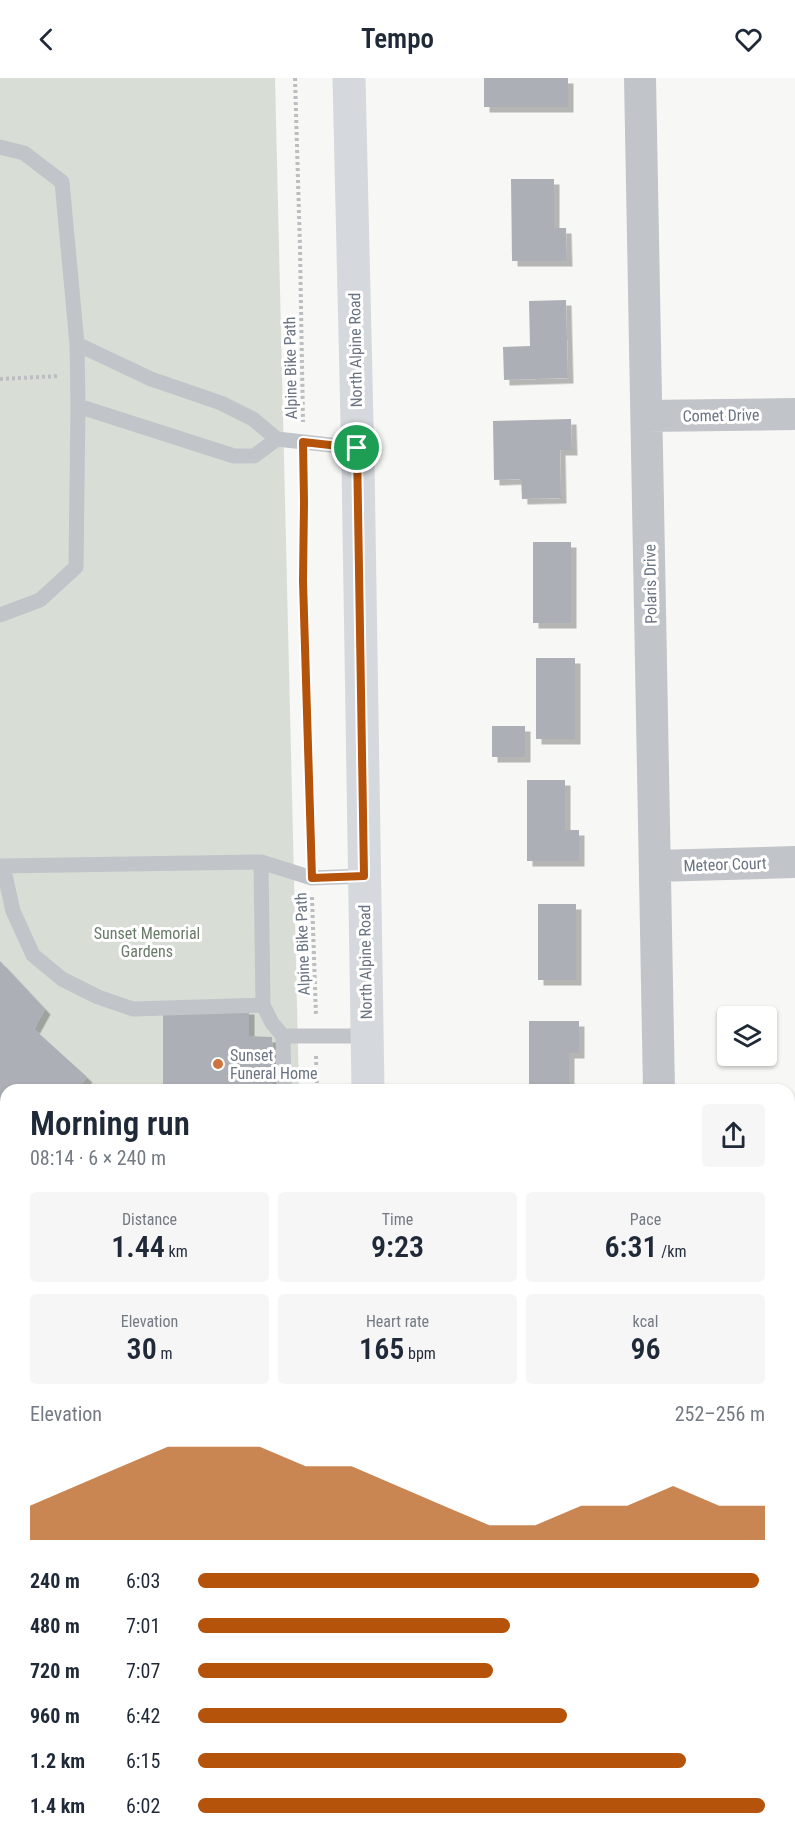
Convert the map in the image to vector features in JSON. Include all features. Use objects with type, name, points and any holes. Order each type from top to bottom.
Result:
[{"type":"main road","name":"North Alpine Road","points":[[348,78],[368,1084]]},
{"type":"street","name":"Polaris Drive","points":[[640,78],[659,1084]]},
{"type":"street","name":"Comet Drive","points":[[646,416],[795,414]]},
{"type":"street","name":"Meteor Court","points":[[655,866],[795,862]]},
{"type":"lane","points":[[0,147],[24,153],[62,182],[78,374],[76,567],[40,600],[0,615]]},
{"type":"lane","points":[[77,344],[151,379],[221,403],[253,419],[277,440],[357,448]]},
{"type":"lane","points":[[78,406],[234,456],[254,456],[277,440]]},
{"type":"lane","points":[[261,862],[263,1005],[272,1023],[283,1036],[284,1084]]},
{"type":"lane","points":[[263,1005],[133,1009],[98,997],[62,979],[33,956],[14,911],[2,866],[261,862],[312,878],[364,876]]},
{"type":"lane","points":[[283,1036],[367,1036]]},
{"type":"path","name":"Alpine Bike Path","points":[[295,78],[304,502],[303,581],[317,1084]]},
{"type":"path","points":[[0,379],[78,374]]},
{"type":"green space","name":"Sunset Memorial Gardens","points":[[0,78],[275,78],[299,1084],[0,1084]]},
{"type":"building","points":[[484,78],[568,78],[568,107],[484,107]]},
{"type":"building","points":[[511,179],[554,179],[554,228],[566,228],[567,261],[512,261]]},
{"type":"building","points":[[566,300],[568,378],[504,380],[503,347],[530,346],[529,301]]},
{"type":"building","points":[[571,419],[572,450],[560,450],[561,498],[522,499],[521,479],[494,480],[493,421]]},
{"type":"building","points":[[533,542],[571,542],[571,623],[533,623]]},
{"type":"building","points":[[536,658],[575,658],[575,739],[536,739]]},
{"type":"building","points":[[492,726],[525,726],[525,757],[492,757]]},
{"type":"building","points":[[527,780],[565,780],[565,830],[579,830],[579,861],[527,861]]},
{"type":"building","points":[[538,904],[576,904],[576,980],[538,980]]},
{"type":"building","points":[[0,961],[45,1009],[34,1029],[87,1077],[81,1084],[0,1084]]},
{"type":"building","name":"Sunset Funeral Home","points":[[249,1009],[249,1036],[272,1037],[273,1084],[163,1084],[163,1010]]},
{"type":"building","points":[[529,1021],[579,1021],[579,1053],[569,1053],[569,1084],[529,1084]]},
{"type":"place","name":"Sunset Funeral Home","points":[[218,1064]]},
{"type":"route","points":[[303,442],[357,448],[364,876],[312,878],[303,581],[303,442]]}]
